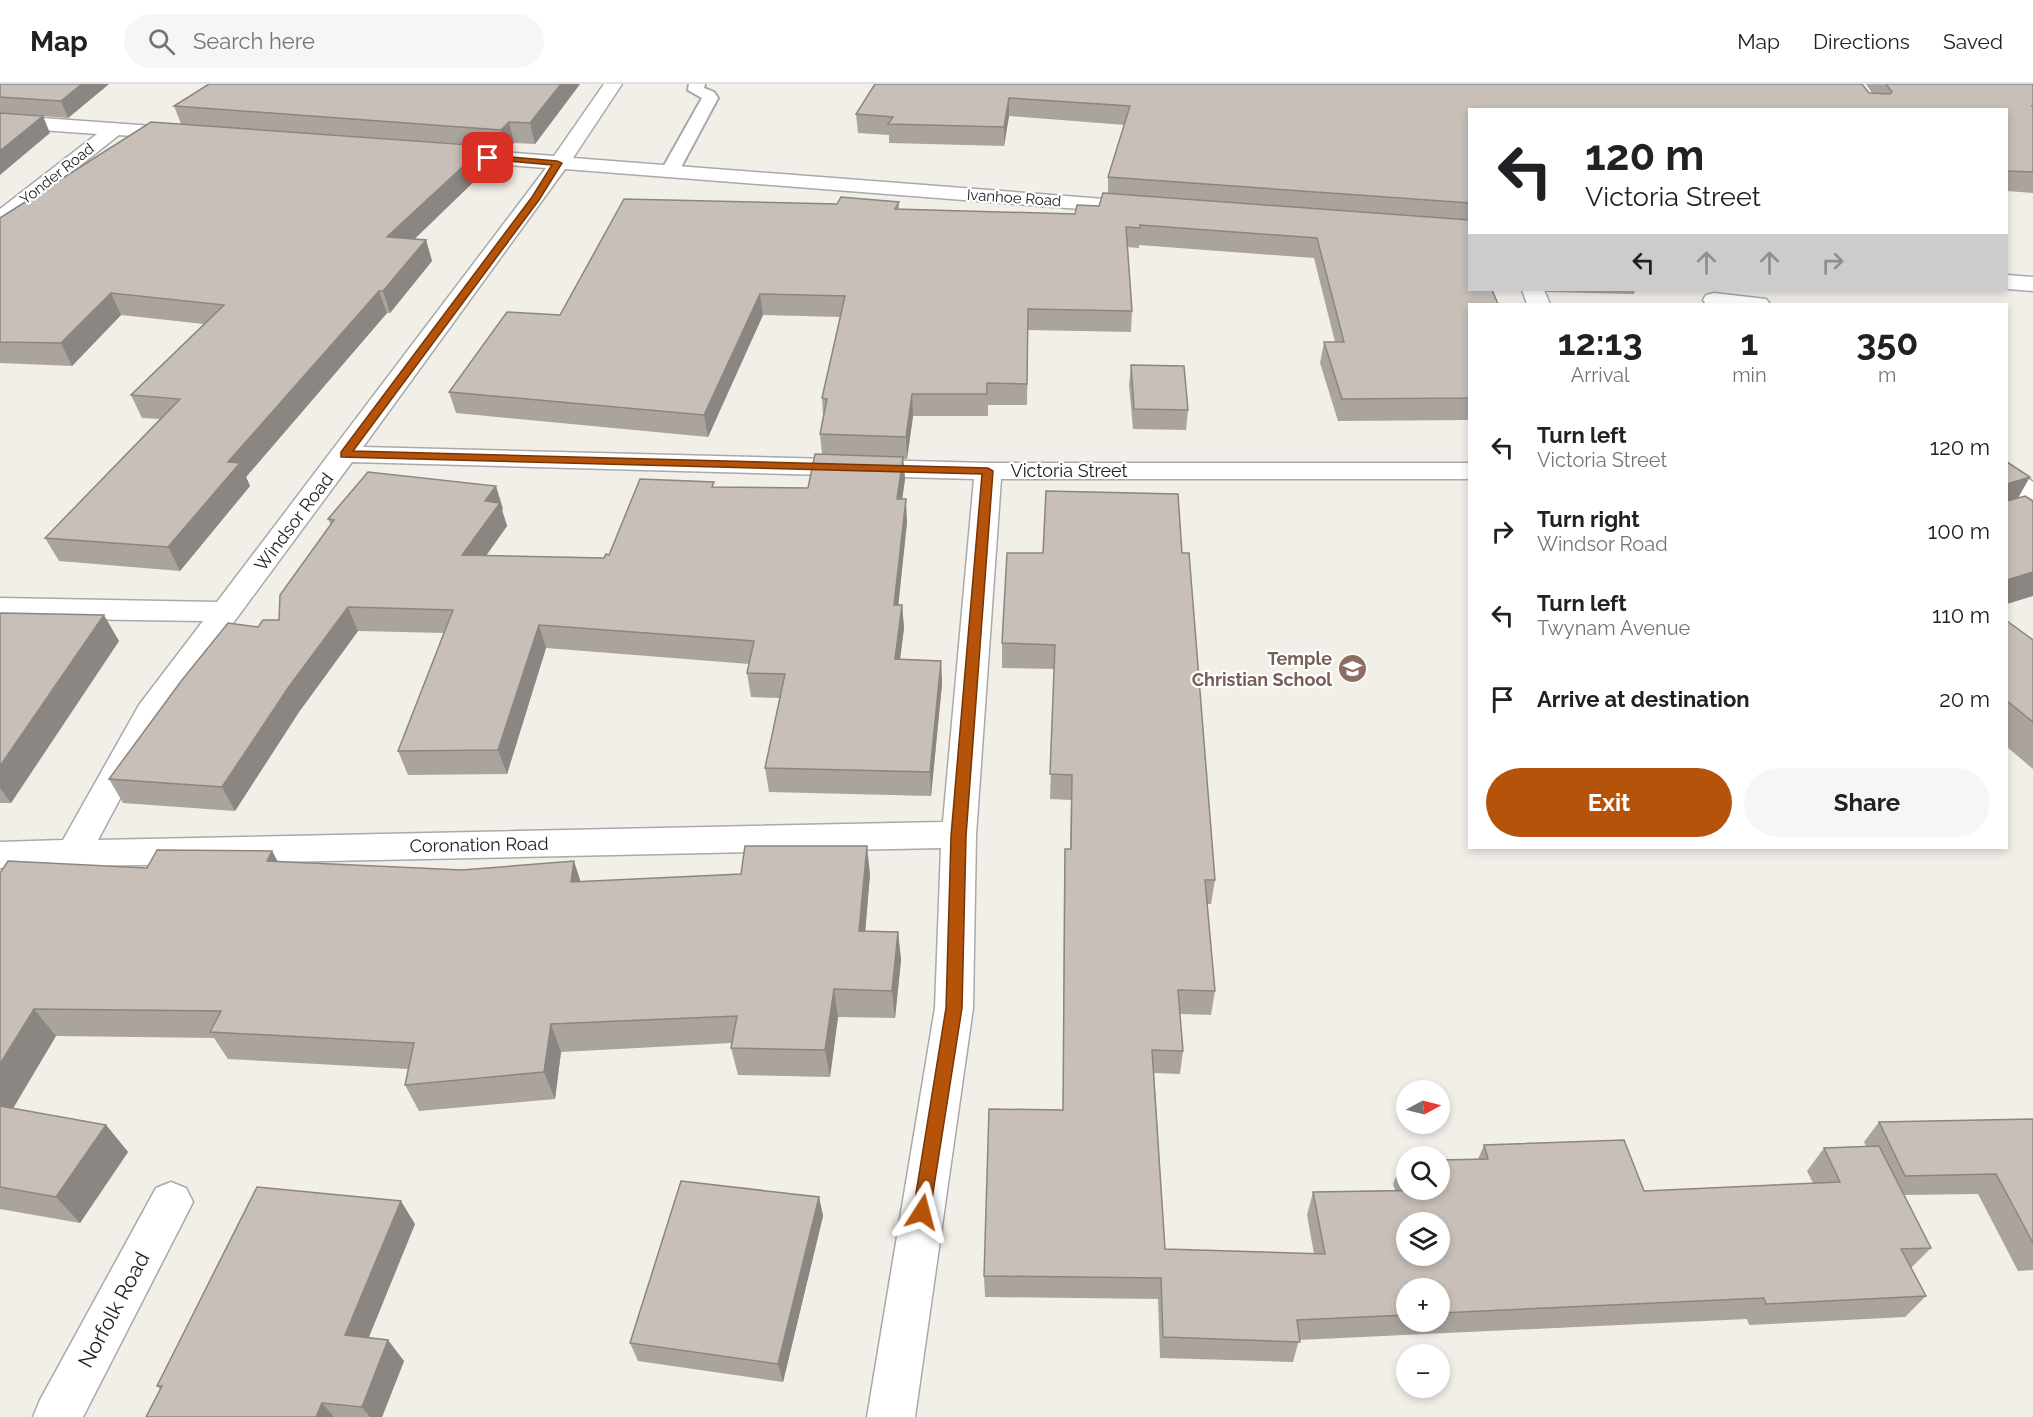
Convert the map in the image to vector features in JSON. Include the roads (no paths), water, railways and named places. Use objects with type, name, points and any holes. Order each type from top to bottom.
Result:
[{"type":"street","name":"Windsor Road","points":[[75,852],[150,713],[536,198],[557,163],[613,84]]},
{"type":"street","points":[[0,121],[199,135]]},
{"type":"street","name":"Yonder Road","points":[[0,219],[115,129]]},
{"type":"street","name":"Ivanhoe Road","points":[[426,153],[1166,209]]},
{"type":"street","points":[[2008,282],[2033,284]]},
{"type":"street","points":[[1714,300],[1747,303]]},
{"type":"street","name":"Victoria Street","points":[[345,454],[988,471],[1468,471]]},
{"type":"street","points":[[891,1417],[954,1008],[959,836],[988,471]]},
{"type":"street","points":[[2008,477],[2033,495]]},
{"type":"street","points":[[0,608],[226,612]]},
{"type":"street","name":"Coronation Road","points":[[0,855],[959,836]]},
{"type":"street","name":"Norfolk Road","points":[[57,1417],[171,1202]]},
{"type":"lane","points":[[670,171],[710,98],[696,90],[697,84]]},
{"type":"place","name":"Temple Christian School","points":[[1353,669]]}]
